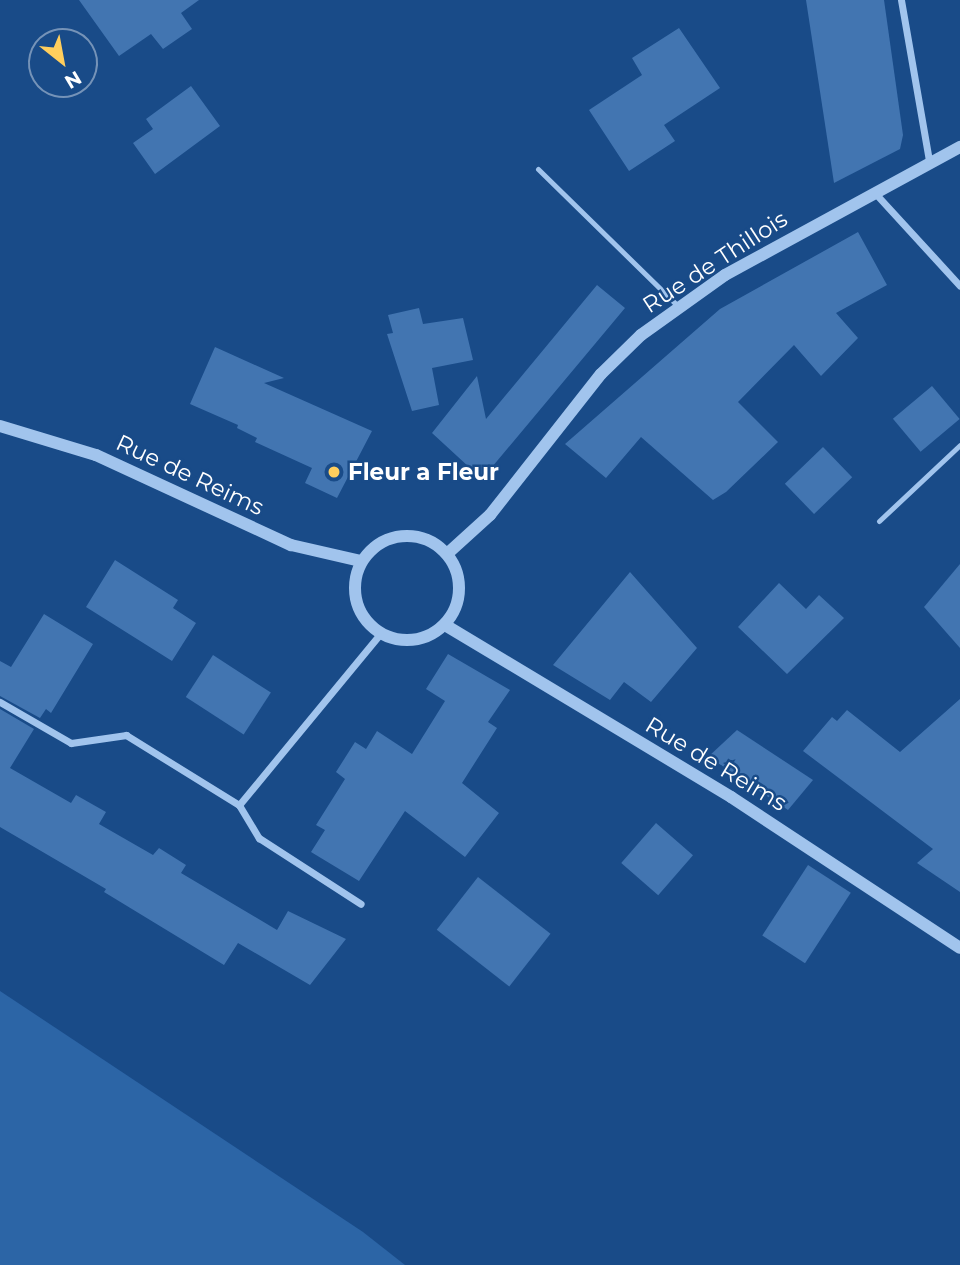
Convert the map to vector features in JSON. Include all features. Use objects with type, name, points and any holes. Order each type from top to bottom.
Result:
[{"type":"street","points":[[901,0],[929,161]]},
{"type":"street","name":"Rue de Thillois","points":[[447,554],[490,515],[601,374],[678,306],[874,192],[960,147]]},
{"type":"street","points":[[874,192],[960,286]]},
{"type":"street","name":"Rue de Reims","points":[[0,426],[96,454],[291,545],[361,561]]},
{"type":"street","points":[[403,536],[435,543],[447,554],[457,570],[460,590],[445,625],[421,639],[407,641],[380,634],[358,609],[355,576],[361,561],[386,539],[403,536]]},
{"type":"street","name":"Rue de Reims","points":[[445,625],[731,797],[960,948]]},
{"type":"street","points":[[239,805],[380,634]]},
{"type":"street","points":[[0,702],[71,743],[126,736],[239,805],[259,838],[361,904]]},
{"type":"lane","points":[[538,169],[678,306]]},
{"type":"lane","points":[[879,522],[960,445]]},
{"type":"shaded area","points":[[0,991],[363,1232],[405,1265],[0,1265]]},
{"type":"building","points":[[79,0],[199,0],[181,13],[192,29],[163,49],[151,34],[119,56]]},
{"type":"building","points":[[806,0],[884,0],[903,135],[900,149],[834,183]]},
{"type":"building","points":[[679,28],[720,88],[664,125],[675,141],[629,171],[589,110],[642,75],[632,58]]},
{"type":"building","points":[[191,86],[220,126],[155,174],[133,143],[153,129],[146,119]]},
{"type":"building","points":[[858,232],[887,285],[836,313],[858,338],[821,376],[794,345],[738,402],[778,442],[726,492],[713,500],[641,437],[606,478],[565,444],[720,309]]},
{"type":"building","points":[[597,285],[625,308],[482,479],[432,433],[477,376],[486,419]]},
{"type":"building","points":[[419,308],[423,324],[463,318],[473,360],[432,368],[439,405],[412,411],[387,334],[393,333],[388,315]]},
{"type":"building","points":[[215,347],[284,378],[264,383],[372,431],[337,498],[305,483],[312,468],[255,442],[257,438],[237,428],[238,425],[190,404]]},
{"type":"building","points":[[932,386],[960,419],[921,452],[893,419]]},
{"type":"building","points":[[823,447],[852,477],[814,514],[785,484]]},
{"type":"building","points":[[115,560],[178,600],[173,608],[196,623],[172,661],[86,607]]},
{"type":"building","points":[[960,564],[960,648],[924,607]]},
{"type":"building","points":[[630,572],[697,648],[651,702],[624,682],[610,700],[553,665]]},
{"type":"building","points":[[779,583],[806,609],[819,595],[844,618],[787,674],[738,627]]},
{"type":"building","points":[[44,614],[93,644],[51,713],[46,709],[40,718],[0,696],[0,661],[11,667]]},
{"type":"building","points":[[448,654],[510,690],[488,722],[497,728],[462,783],[499,813],[465,857],[405,811],[359,881],[311,852],[325,830],[316,825],[345,779],[336,772],[355,742],[366,749],[377,731],[412,754],[445,701],[426,689]]},
{"type":"building","points":[[213,655],[271,693],[244,735],[186,697]]},
{"type":"building","points":[[960,699],[960,892],[917,863],[933,849],[803,751],[832,717],[837,721],[847,710],[900,752]]},
{"type":"building","points":[[0,709],[34,729],[10,768],[71,803],[76,795],[106,812],[99,824],[153,855],[159,848],[186,865],[181,873],[277,930],[288,911],[346,939],[310,985],[238,943],[224,965],[104,892],[106,889],[0,827]]},
{"type":"building","points":[[737,730],[813,780],[788,810],[708,757]]},
{"type":"building","points":[[656,823],[693,855],[658,895],[621,863]]},
{"type":"building","points":[[808,865],[851,893],[805,963],[762,935]]},
{"type":"building","points":[[478,877],[550,934],[509,986],[437,930]]},
{"type":"place","name":"Fleur a Fleur","points":[[334,472]]}]
